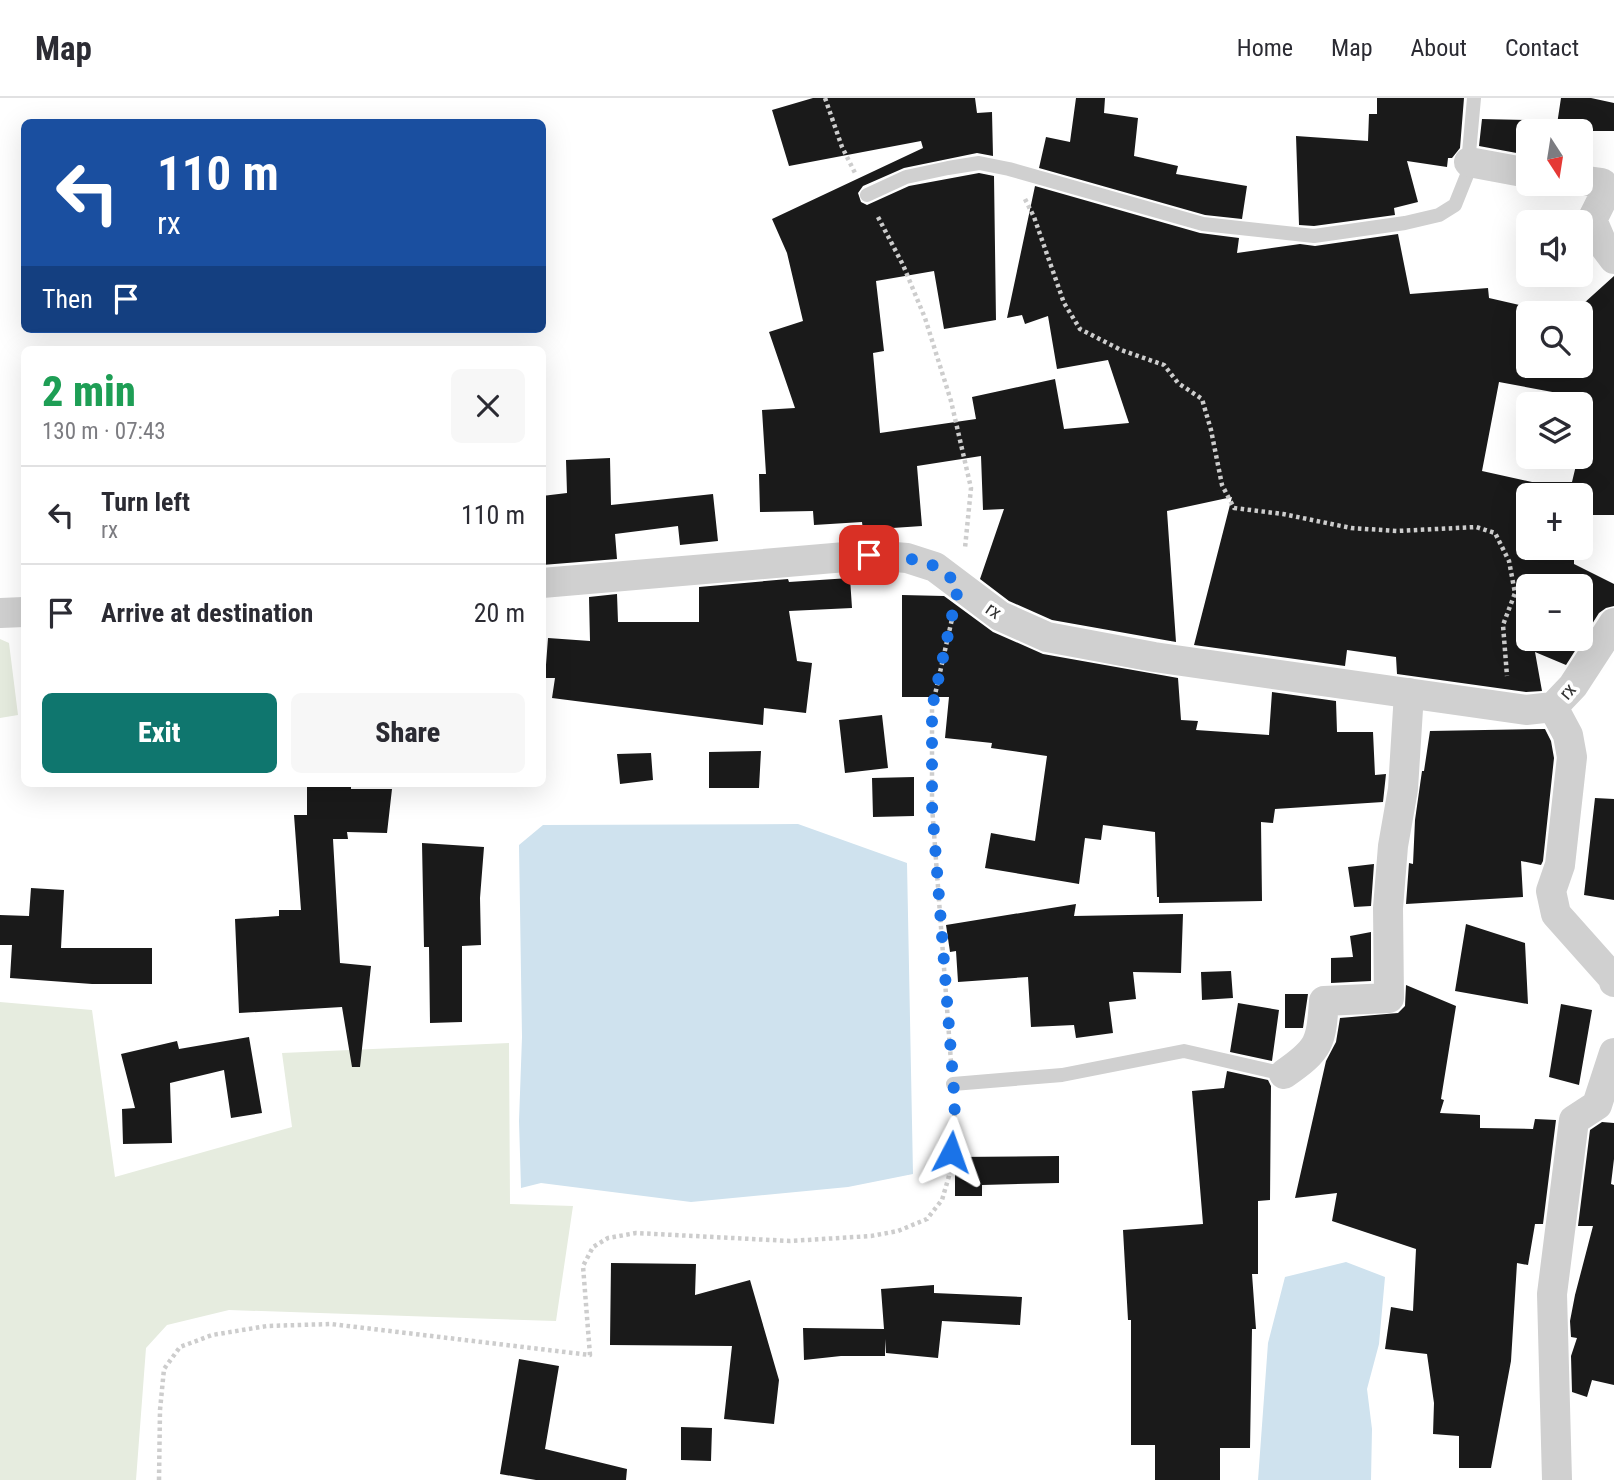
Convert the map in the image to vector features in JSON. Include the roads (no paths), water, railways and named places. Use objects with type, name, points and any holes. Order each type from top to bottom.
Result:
[{"type":"street","points":[[1469,162],[1516,171]]},
{"type":"street","points":[[1593,182],[1602,183],[1604,196],[1592,220],[1602,243],[1614,260]]},
{"type":"street","name":"rx","points":[[546,583],[869,555],[908,558],[935,566],[1000,616],[1047,638],[1154,657],[1526,709],[1553,707],[1573,686],[1614,624]]},
{"type":"street","points":[[0,613],[21,612]]},
{"type":"street","points":[[1284,1074],[1307,1058],[1322,1035],[1324,1001],[1389,998],[1388,908],[1393,846],[1403,789],[1409,693]]},
{"type":"street","points":[[1553,707],[1567,735],[1572,757],[1560,865],[1551,891],[1556,914],[1614,982]]},
{"type":"street","points":[[1557,1480],[1552,1294],[1574,1120],[1597,1105],[1614,1053]]},
{"type":"lane","points":[[867,195],[906,177],[979,163],[1203,224],[1314,236],[1439,215],[1455,205],[1467,175],[1474,98]]},
{"type":"lane","points":[[953,1084],[1062,1075],[1184,1051],[1284,1074]]},
{"type":"water","points":[[798,824],[907,863],[913,1174],[848,1187],[691,1202],[541,1183],[521,1188],[519,845],[543,825]]},
{"type":"water","points":[[1346,1262],[1385,1277],[1379,1344],[1367,1389],[1372,1429],[1371,1480],[1258,1480],[1268,1343],[1285,1277]]}]
